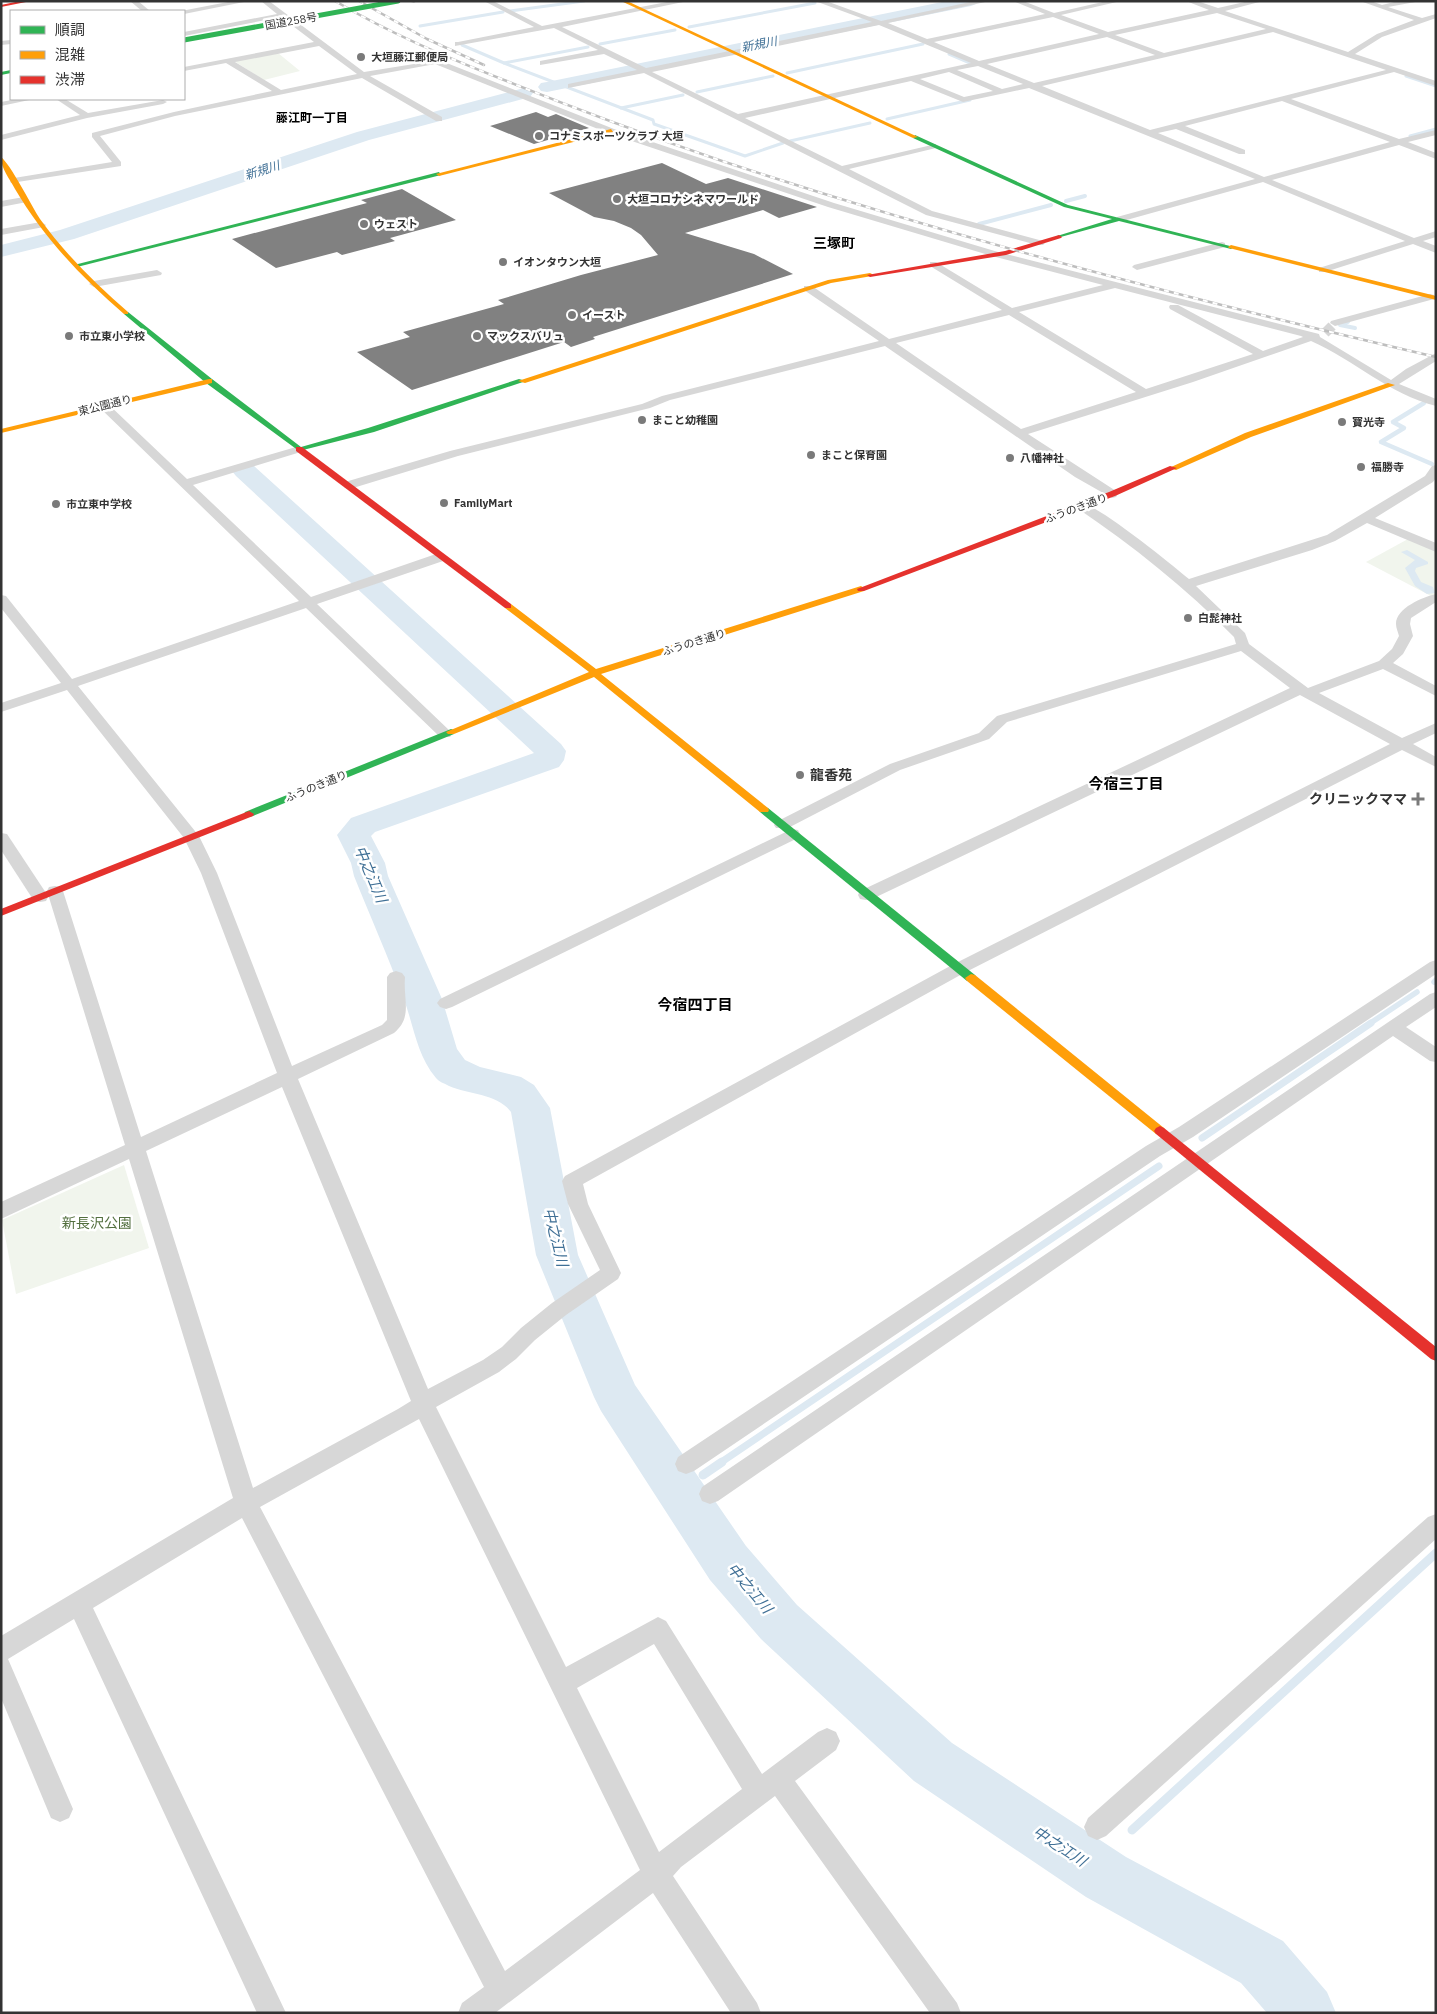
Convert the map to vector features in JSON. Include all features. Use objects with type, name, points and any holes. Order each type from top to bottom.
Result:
[{"type":"main road","name":"国道258号","points":[[185,36],[379,1]]},
{"type":"main road","name":"国道258号","points":[[185,36],[398,1]]},
{"type":"main road","points":[[623,1],[1055,202],[1433,298]]},
{"type":"main road","points":[[1,6],[35,3]]},
{"type":"main road","points":[[77,265],[611,131]]},
{"type":"main road","points":[[1,159],[24,200],[52,238],[94,284],[150,334],[209,381],[349,485],[595,674],[1196,1163],[1436,1355]]},
{"type":"main road","points":[[300,449],[371,430],[808,288],[830,282],[1006,253],[1120,219]]},
{"type":"main road","name":"東公園通り","points":[[1,431],[103,404],[209,381]]},
{"type":"main road","name":"ふうのき通り","points":[[1,913],[608,668],[763,621],[882,582],[1112,494],[1248,435],[1354,396],[1391,385]]},
{"type":"street","points":[[132,1],[145,10]]},
{"type":"street","points":[[185,12],[246,1]]},
{"type":"street","points":[[264,1],[364,75],[439,118]]},
{"type":"street","points":[[487,1],[541,28]]},
{"type":"street","points":[[458,44],[686,1]]},
{"type":"street","points":[[818,1],[874,21],[1436,250]]},
{"type":"street","points":[[640,68],[874,21],[956,1]]},
{"type":"street","points":[[570,83],[874,21],[986,1]]},
{"type":"street","points":[[1016,1],[1162,55]]},
{"type":"street","points":[[926,42],[1118,1]]},
{"type":"street","points":[[1189,1],[1436,84]]},
{"type":"street","points":[[736,117],[1260,1]]},
{"type":"street","points":[[1363,1],[1436,24]]},
{"type":"street","points":[[1377,6],[1418,1]]},
{"type":"street","points":[[185,36],[282,15]]},
{"type":"street","points":[[1349,55],[1380,36],[1436,16]]},
{"type":"street","points":[[185,36],[292,21]]},
{"type":"street","points":[[555,26],[929,213],[1040,242]]},
{"type":"street","points":[[912,78],[963,100],[1274,30]]},
{"type":"street","points":[[185,69],[320,43]]},
{"type":"street","points":[[543,63],[606,51]]},
{"type":"street","points":[[228,61],[279,92]]},
{"type":"street","points":[[14,181],[118,164],[95,135],[174,114],[429,61],[436,62],[611,131],[831,205],[995,254],[1294,330],[1327,344],[1391,385],[1436,403]]},
{"type":"street","points":[[950,70],[1000,91]]},
{"type":"street","points":[[1149,133],[1394,70]]},
{"type":"street","points":[[1283,99],[1436,156]]},
{"type":"street","points":[[1,104],[24,100]]},
{"type":"street","points":[[62,100],[87,116]]},
{"type":"street","points":[[1,138],[87,116],[161,100],[174,114]]},
{"type":"street","points":[[1177,126],[1242,152]]},
{"type":"street","points":[[1120,219],[1436,132]]},
{"type":"street","points":[[840,168],[934,146]]},
{"type":"street","points":[[1,204],[24,200]]},
{"type":"street","points":[[1,232],[41,224]]},
{"type":"street","points":[[1322,270],[1436,234]]},
{"type":"street","points":[[1137,267],[1222,245]]},
{"type":"street","points":[[934,264],[1146,394]]},
{"type":"street","points":[[94,284],[157,273]]},
{"type":"street","points":[[349,485],[454,453],[646,406],[666,398],[1014,312],[1115,285]]},
{"type":"street","points":[[808,288],[1079,474],[1112,494]]},
{"type":"street","points":[[1165,298],[1168,304],[1261,354]]},
{"type":"street","points":[[1335,323],[1433,298]]},
{"type":"street","points":[[1020,433],[1086,411],[1146,394],[1325,333]]},
{"type":"street","points":[[1391,385],[1436,356]]},
{"type":"street","points":[[103,404],[445,734]]},
{"type":"street","points":[[185,484],[300,449]]},
{"type":"street","points":[[1188,584],[1307,548],[1332,538],[1429,479],[1436,469]]},
{"type":"street","points":[[1081,505],[1120,530],[1188,584],[1240,636],[1243,646],[1303,691],[1436,763]]},
{"type":"street","points":[[1366,518],[1436,548]]},
{"type":"street","points":[[1,708],[307,601],[441,557]]},
{"type":"street","points":[[866,895],[1303,691],[1384,664],[1398,651],[1406,636],[1403,624],[1405,616],[1427,601],[1436,598]]},
{"type":"street","points":[[1,599],[191,836],[209,873],[288,1076],[423,1404],[656,1874],[747,2013]]},
{"type":"street","points":[[446,1003],[787,829],[895,767],[984,736],[1002,719],[1243,646]]},
{"type":"street","points":[[1384,664],[1436,692]]},
{"type":"street","points":[[1,1650],[246,1503],[406,1416],[423,1404],[491,1366],[510,1353],[528,1334],[559,1309],[591,1285],[611,1273],[578,1204],[572,1180],[958,969],[1436,727]]},
{"type":"street","points":[[1,838],[48,894],[136,1146],[246,1503],[501,1991]]},
{"type":"street","points":[[686,1464],[1436,966]]},
{"type":"street","points":[[1,1211],[388,1029],[396,1022],[398,1012],[394,991],[396,977]]},
{"type":"street","points":[[710,1494],[1436,998]]},
{"type":"street","points":[[1393,1027],[1436,1056]]},
{"type":"street","points":[[1097,1827],[1436,1524]]},
{"type":"street","points":[[79,1603],[272,2013]]},
{"type":"street","points":[[562,1682],[658,1629],[769,1786],[947,2013]]},
{"type":"street","points":[[1,1668],[60,1809]]},
{"type":"street","points":[[472,2013],[656,1874],[672,1858],[827,1741]]},
{"type":"green space","points":[[278,53],[300,71],[264,80],[234,61]]},
{"type":"green space","points":[[1408,539],[1436,551],[1436,594],[1431,596],[1366,562]]},
{"type":"green space","name":"新長沢公園","points":[[124,1165],[149,1248],[16,1294],[2,1220]]},
{"type":"shaded area","points":[[1407,550],[1428,562],[1428,564],[1416,568],[1415,571],[1421,582],[1433,587],[1435,593],[1427,594],[1415,586],[1405,568],[1415,560],[1401,552]]},
{"type":"building","name":"コナミスポーツクラブ 大垣","points":[[536,112],[548,117],[556,114],[589,128],[534,144],[490,126]]},
{"type":"building","name":"イースト","points":[[662,163],[706,184],[728,178],[817,207],[779,218],[763,210],[685,233],[754,254],[793,274],[593,337],[595,339],[571,347],[564,342],[412,390],[357,352],[410,337],[403,332],[504,304],[498,300],[581,275],[658,255],[641,235],[631,228],[614,221],[594,217],[549,193]]},
{"type":"building","name":"ウェスト","points":[[402,189],[456,220],[390,238],[395,241],[342,255],[337,252],[276,268],[232,239],[367,203],[361,200]]},
{"type":"waterway","points":[[510,11],[584,1]]},
{"type":"waterway","points":[[689,27],[815,3],[813,1]]},
{"type":"waterway","name":"新規川","points":[[547,87],[971,1]]},
{"type":"waterway","points":[[420,26],[503,12]]},
{"type":"waterway","points":[[600,44],[675,30]]},
{"type":"waterway","points":[[787,73],[923,44]]},
{"type":"waterway","points":[[462,45],[504,63]]},
{"type":"waterway","points":[[504,63],[588,47]]},
{"type":"waterway","points":[[949,54],[970,63]]},
{"type":"waterway","name":"新規川","points":[[504,63],[621,108]]},
{"type":"waterway","points":[[697,92],[773,76]]},
{"type":"waterway","points":[[1406,76],[1436,86]]},
{"type":"waterway","name":"新規川","points":[[1,251],[67,235],[363,136],[524,93]]},
{"type":"waterway","points":[[621,108],[683,95]]},
{"type":"waterway","points":[[887,119],[970,100]]},
{"type":"waterway","points":[[621,108],[653,120],[654,124],[745,156],[783,143]]},
{"type":"waterway","points":[[790,141],[870,123]]},
{"type":"waterway","points":[[1410,136],[1436,129]]},
{"type":"waterway","points":[[1066,201],[1085,196]]},
{"type":"waterway","points":[[979,224],[1051,205]]},
{"type":"waterway","points":[[1348,322],[1340,325],[1355,328]]},
{"type":"waterway","points":[[1424,403],[1393,422],[1404,428],[1381,442],[1432,464]]},
{"type":"waterway","name":"中之江川","points":[[245,471],[550,751],[548,760],[363,825],[354,835],[368,863],[371,876],[423,999],[439,1053],[451,1070],[472,1080],[507,1087],[520,1095],[530,1108],[557,1255],[617,1397],[728,1563],[779,1622],[933,1762],[1106,1877],[1262,1962],[1306,2013]]},
{"type":"waterway","points":[[1369,1024],[1417,992]]},
{"type":"waterway","points":[[1202,1138],[1371,1023]]},
{"type":"waterway","points":[[720,1463],[1159,1166]]},
{"type":"waterway","points":[[703,1475],[722,1462]]},
{"type":"waterway","points":[[1132,1830],[1436,1553]]},
{"type":"waterway","name":"中之江川","points":[[1092,1867],[1096,1863]]},
{"type":"tunnel","points":[[1325,333],[1335,323]]},
{"type":"railway","points":[[335,1],[418,44],[531,91],[640,132],[810,190],[988,243],[1077,267],[1256,314],[1436,357]]},
{"type":"railway","points":[[359,1],[427,39],[484,65]]},
{"type":"traffic: fast","points":[[185,40],[398,1]]},
{"type":"traffic: fast","points":[[1,74],[10,72]]},
{"type":"traffic: fast","points":[[915,137],[1066,206],[1231,247]]},
{"type":"traffic: fast","points":[[77,265],[439,174]]},
{"type":"traffic: fast","points":[[1059,237],[1120,219]]},
{"type":"traffic: fast","points":[[126,313],[209,381],[299,449]]},
{"type":"traffic: fast","points":[[300,449],[371,430],[522,381]]},
{"type":"traffic: fast","points":[[249,814],[451,732]]},
{"type":"traffic: fast","points":[[764,810],[971,978]]},
{"type":"traffic: slow","points":[[623,1],[915,137]]},
{"type":"traffic: slow","points":[[439,174],[611,131]]},
{"type":"traffic: slow","points":[[1,159],[32,211],[52,239],[82,272],[126,313]]},
{"type":"traffic: slow","points":[[1231,247],[1436,298]]},
{"type":"traffic: slow","points":[[522,381],[830,281],[870,275]]},
{"type":"traffic: slow","points":[[1,431],[209,381]]},
{"type":"traffic: slow","points":[[1173,468],[1248,435],[1391,385]]},
{"type":"traffic: slow","points":[[451,732],[607,668],[861,589]]},
{"type":"traffic: slow","points":[[508,606],[574,656],[764,810]]},
{"type":"traffic: slow","points":[[971,978],[1160,1131]]},
{"type":"traffic: jam","points":[[1,6],[29,1]]},
{"type":"traffic: jam","points":[[870,275],[1006,253],[1059,237]]},
{"type":"traffic: jam","points":[[299,449],[508,606]]},
{"type":"traffic: jam","points":[[861,589],[1112,494],[1173,468]]},
{"type":"traffic: jam","points":[[1,913],[249,814]]},
{"type":"traffic: jam","points":[[1160,1131],[1436,1355]]},
{"type":"place","name":"大垣藤江郵便局","points":[[361,57]]},
{"type":"place","name":"コナミスポーツクラブ 大垣","points":[[539,136]]},
{"type":"place","name":"大垣コロナシネマワールド","points":[[617,199]]},
{"type":"place","name":"ウェスト","points":[[364,224]]},
{"type":"place","name":"イオンタウン大垣","points":[[503,262]]},
{"type":"place","name":"イースト","points":[[572,315]]},
{"type":"place","name":"市立東小学校","points":[[69,336]]},
{"type":"place","name":"マックスバリュ","points":[[477,336]]},
{"type":"place","name":"まこと幼稚園","points":[[642,420]]},
{"type":"place","name":"寶光寺","points":[[1342,422]]},
{"type":"place","name":"まこと保育園","points":[[811,455]]},
{"type":"place","name":"八幡神社","points":[[1010,458]]},
{"type":"place","name":"福勝寺","points":[[1361,467]]},
{"type":"place","name":"FamilyMart","points":[[444,503]]},
{"type":"place","name":"市立東中学校","points":[[56,504]]},
{"type":"place","name":"白髭神社","points":[[1188,618]]},
{"type":"place","name":"龍香苑","points":[[800,775]]},
{"type":"place","name":"クリニックママ","points":[[1418,799]]},
{"type":"district","name":"藤江町一丁目","points":[[312,117]]},
{"type":"district","name":"三塚町","points":[[834,243]]},
{"type":"district","name":"今宿三丁目","points":[[1126,783]]},
{"type":"district","name":"今宿四丁目","points":[[695,1004]]}]
